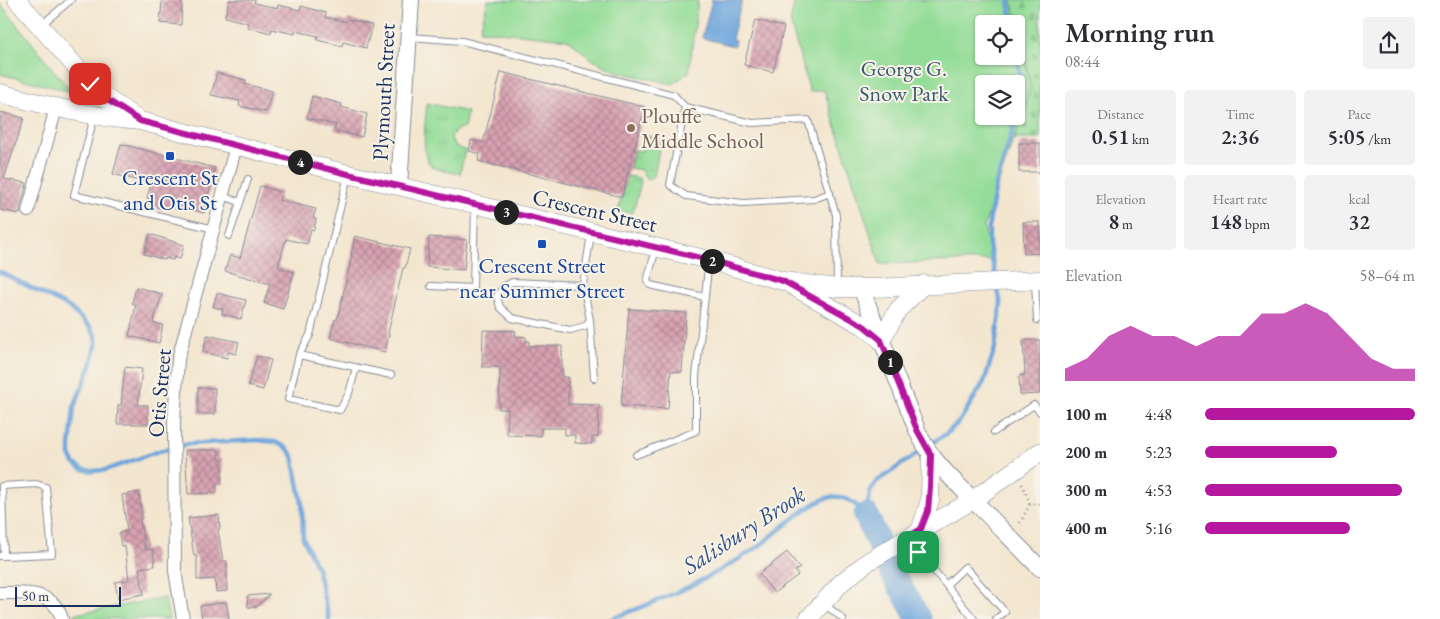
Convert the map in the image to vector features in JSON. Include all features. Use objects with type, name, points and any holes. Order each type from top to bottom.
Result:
[{"type":"main road","points":[[22,1],[40,26],[99,94],[140,121]]},
{"type":"main road","name":"Crescent Street","points":[[0,93],[95,116],[140,121],[348,174],[709,260],[783,281],[837,288],[861,288],[1038,280]]},
{"type":"main road","points":[[783,281],[864,326],[881,340],[898,310],[924,284]]},
{"type":"main road","points":[[808,619],[842,582],[869,561],[973,500],[1040,452]]},
{"type":"main road","points":[[909,536],[930,500],[931,455]]},
{"type":"street","name":"Plymouth Street","points":[[400,186],[410,0]]},
{"type":"street","points":[[28,211],[56,108]]},
{"type":"street","name":"Otis Street","points":[[183,619],[175,571],[174,434],[178,358],[236,146]]},
{"type":"street","points":[[861,288],[917,430],[931,455],[954,482],[1040,568]]},
{"type":"street","points":[[0,593],[33,593],[51,600],[62,619]]},
{"type":"lane","points":[[40,26],[71,0]]},
{"type":"lane","points":[[408,37],[462,41],[674,95],[685,107],[752,123],[808,120],[836,215],[837,288]]},
{"type":"lane","points":[[685,107],[670,185],[686,196],[742,203],[814,199],[830,193]]},
{"type":"lane","points":[[95,116],[74,195],[214,229]]},
{"type":"lane","points":[[348,174],[310,335],[299,355],[288,399],[340,410],[349,393],[356,368]]},
{"type":"lane","points":[[228,236],[248,179]]},
{"type":"lane","points":[[222,196],[240,202]]},
{"type":"lane","points":[[431,286],[473,288],[475,204]]},
{"type":"lane","points":[[591,232],[583,285],[590,320],[594,378]]},
{"type":"lane","points":[[657,248],[647,281],[650,285],[705,297]]},
{"type":"lane","points":[[636,455],[696,431],[696,376],[709,260]]},
{"type":"lane","points":[[1037,320],[1038,280]]},
{"type":"lane","points":[[583,285],[512,282],[503,287],[498,296],[500,307],[512,318],[570,330],[585,326],[590,320]]},
{"type":"lane","points":[[299,355],[391,375]]},
{"type":"lane","points":[[994,432],[1034,405],[1040,412]]},
{"type":"lane","points":[[36,484],[46,486],[52,554],[2,556],[2,486],[36,484]]},
{"type":"lane","points":[[909,536],[974,619]]},
{"type":"lane","points":[[946,585],[965,567],[1005,612],[996,619]]},
{"type":"lane","points":[[822,602],[843,619]]},
{"type":"path","points":[[1020,523],[1030,504],[1022,484]]},
{"type":"path","points":[[1030,504],[1040,504]]},
{"type":"green space","points":[[488,0],[698,0],[689,72],[673,84],[618,72],[593,60],[567,39],[480,30]]},
{"type":"green space","name":"George G. Snow Park","points":[[795,0],[1012,0],[1015,15],[975,15],[975,65],[1025,65],[1025,60],[1031,88],[1025,106],[1025,75],[975,75],[975,125],[1018,125],[984,226],[991,260],[880,264],[824,90],[810,92],[790,22]]},
{"type":"green space","points":[[1012,0],[1040,0],[1040,139],[1013,139],[1018,125],[1025,125],[1025,105],[1031,88],[1025,60],[1025,15],[1015,15]]},
{"type":"green space","points":[[0,3],[69,89],[69,91],[0,74]]},
{"type":"green space","points":[[427,103],[467,112],[464,128],[458,129],[451,136],[457,147],[465,150],[460,174],[439,170],[429,163],[426,156],[424,138]]},
{"type":"green space","points":[[648,136],[661,140],[654,176],[647,180],[641,170],[630,168],[634,150],[642,151]]},
{"type":"green space","points":[[627,176],[639,178],[641,182],[633,213],[618,211]]},
{"type":"green space","points":[[165,598],[169,619],[75,619],[75,614]]},
{"type":"water","points":[[712,0],[742,0],[732,39],[735,40],[734,46],[702,38]]},
{"type":"building","points":[[182,0],[181,25],[160,23],[162,1]]},
{"type":"building","points":[[229,0],[255,0],[254,3],[277,8],[278,5],[300,10],[301,6],[326,13],[325,17],[347,22],[348,19],[372,25],[366,48],[343,42],[342,46],[317,40],[318,36],[295,31],[295,34],[272,29],[271,33],[247,27],[248,23],[225,17]]},
{"type":"building","points":[[755,20],[784,27],[773,72],[744,65]]},
{"type":"building","points":[[501,72],[645,107],[622,197],[478,161],[480,154],[469,151],[471,140],[483,143]]},
{"type":"building","points":[[217,73],[246,80],[245,84],[272,91],[266,112],[239,106],[240,101],[211,95]]},
{"type":"building","points":[[312,96],[342,104],[341,107],[367,114],[362,137],[334,130],[336,125],[307,118]]},
{"type":"building","points":[[0,112],[24,118],[4,179],[27,183],[20,214],[0,210]]},
{"type":"building","points":[[1019,143],[1040,143],[1040,172],[1019,172]]},
{"type":"building","points":[[121,144],[215,168],[204,213],[174,205],[174,208],[167,206],[166,210],[149,205],[150,199],[147,198],[151,184],[113,174]]},
{"type":"building","points":[[260,186],[281,192],[279,200],[316,209],[313,218],[316,219],[314,230],[311,229],[307,244],[286,239],[278,267],[294,272],[283,309],[264,303],[270,284],[225,271],[230,255],[240,258]]},
{"type":"building","points":[[1023,222],[1040,222],[1040,253],[1024,254]]},
{"type":"building","points":[[150,234],[184,245],[180,259],[174,257],[173,260],[166,258],[165,260],[144,254]]},
{"type":"building","points":[[355,236],[410,249],[405,268],[403,268],[385,352],[330,338],[335,319],[337,320]]},
{"type":"building","points":[[429,237],[467,240],[464,270],[427,267]]},
{"type":"building","points":[[136,287],[162,294],[153,323],[163,325],[159,343],[129,336],[136,305],[132,303]]},
{"type":"building","points":[[217,293],[246,300],[241,319],[222,314],[223,309],[213,307]]},
{"type":"building","points":[[629,309],[686,313],[682,372],[671,371],[668,409],[621,406]]},
{"type":"building","points":[[483,330],[516,331],[515,336],[526,337],[526,341],[529,341],[529,346],[562,346],[562,377],[568,377],[568,404],[599,405],[598,437],[592,437],[592,444],[575,443],[575,435],[565,435],[565,428],[541,428],[541,436],[507,435],[508,409],[499,409],[500,367],[482,367]]},
{"type":"building","points":[[207,335],[239,342],[236,354],[228,352],[227,358],[203,352]]},
{"type":"building","points":[[1023,340],[1040,340],[1040,394],[1020,395],[1019,376],[1025,375]]},
{"type":"building","points":[[257,356],[271,360],[263,390],[248,386]]},
{"type":"building","points":[[125,367],[142,369],[138,405],[148,405],[148,424],[117,424],[118,405],[121,405]]},
{"type":"building","points":[[198,388],[215,388],[215,414],[198,414]]},
{"type":"building","points":[[185,450],[219,450],[219,459],[222,459],[222,484],[217,484],[217,493],[188,494]]},
{"type":"building","points":[[139,492],[142,518],[140,519],[145,550],[153,549],[155,566],[139,568],[144,594],[118,599],[115,582],[129,580],[125,546],[121,546],[119,533],[127,531],[122,495]]},
{"type":"building","points":[[219,515],[220,529],[218,530],[223,561],[227,561],[227,591],[216,592],[215,579],[197,580],[197,556],[194,556],[188,518]]},
{"type":"building","points":[[787,552],[800,568],[795,571],[798,575],[774,593],[759,574]]},
{"type":"building","points":[[270,594],[256,607],[248,607],[247,596]]},
{"type":"building","points":[[226,602],[229,619],[202,619],[200,606]]},
{"type":"waterway","points":[[1009,0],[1011,15]]},
{"type":"waterway","points":[[996,278],[989,245],[989,223],[996,185],[1022,99],[1018,65]]},
{"type":"waterway","name":"Salisbury Brook","points":[[0,272],[69,307],[90,327],[96,337],[96,346],[91,365],[74,407],[70,455],[74,463],[82,469],[92,471],[106,470],[159,451],[188,444],[257,440],[275,442],[287,448],[293,456],[302,503],[303,538],[317,568],[329,619]]},
{"type":"waterway","points":[[866,515],[870,492],[876,482],[947,433],[959,422],[984,382],[995,348],[1001,304],[997,286]]},
{"type":"waterway","name":"Salisbury Brook","points":[[611,619],[672,595],[701,581],[758,547],[804,511],[823,499],[831,497],[846,499],[855,504],[866,515]]},
{"type":"waterway","points":[[866,515],[892,572],[919,619]]},
{"type":"place","name":"Plouffe Middle School","points":[[631,128]]},
{"type":"place","name":"Crescent St and Otis St","points":[[170,156]]},
{"type":"place","name":"Crescent Street near Summer Street","points":[[542,244]]},
{"type":"route","points":[[90,84],[99,94],[140,121],[348,174],[709,260],[783,281],[864,326],[881,340],[920,438],[931,455],[928,511],[921,529],[907,538],[918,552]]}]
